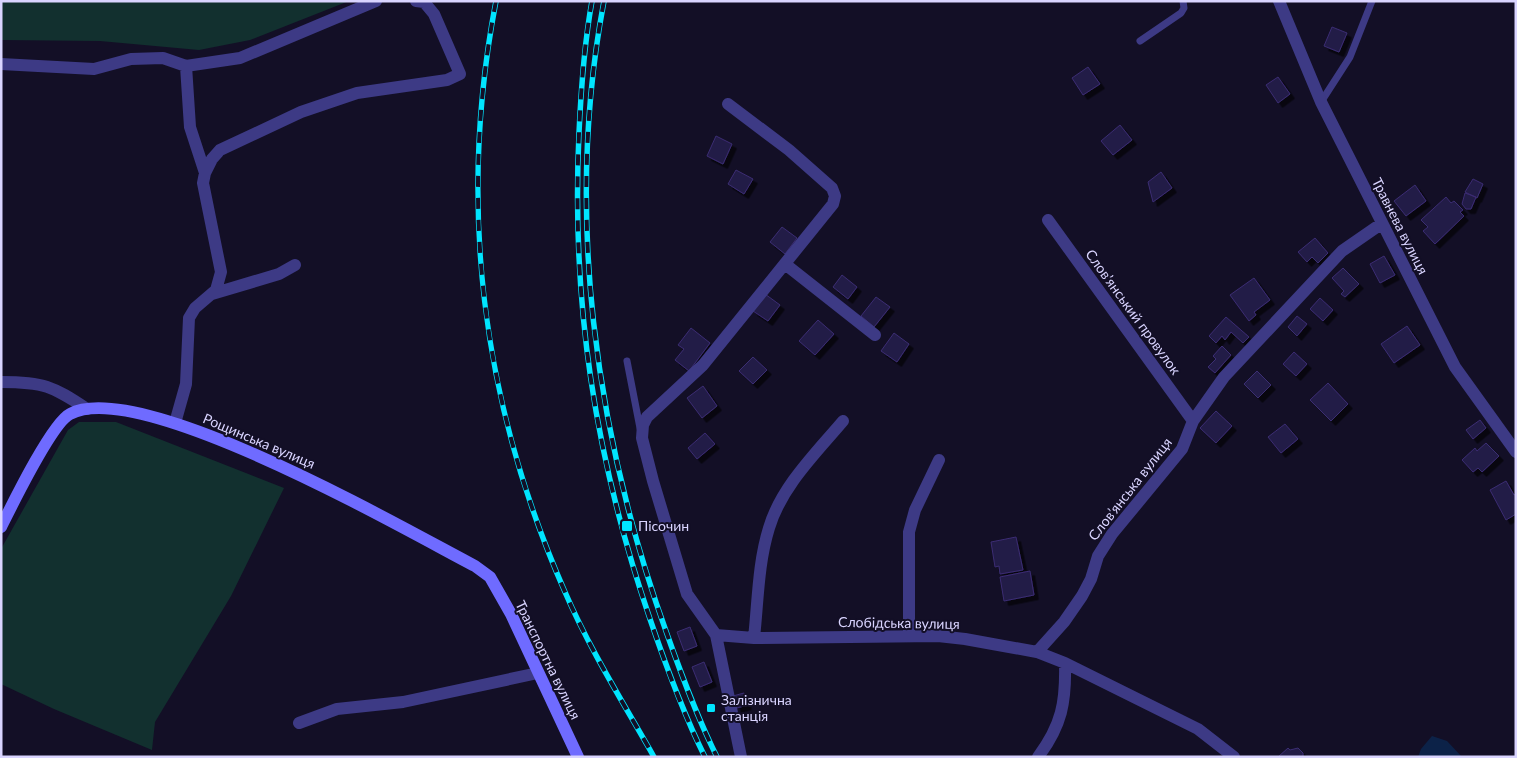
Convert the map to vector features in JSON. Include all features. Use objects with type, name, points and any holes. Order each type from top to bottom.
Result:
[{"type":"street","points":[[1,64],[94,69],[131,59],[163,58],[186,66],[240,58],[376,1]]},
{"type":"street","points":[[205,173],[212,159],[220,150],[301,112],[356,93],[447,80],[460,74],[434,14],[424,2],[416,1]]},
{"type":"street","name":"Травнева вулиця","points":[[1279,1],[1321,102],[1381,224],[1456,367],[1516,452]]},
{"type":"street","points":[[175,423],[186,384],[188,323],[195,308],[216,290],[221,272],[205,196],[205,173],[190,127],[186,66]]},
{"type":"street","points":[[728,104],[789,150],[834,192],[834,204],[703,365],[647,417],[643,424],[642,438],[687,594],[716,635],[741,757]]},
{"type":"street","name":"Слов’янський провулок","points":[[1048,220],[1194,421]]},
{"type":"street","name":"Слов’янська вулиця","points":[[1037,652],[1064,622],[1082,596],[1091,579],[1098,556],[1112,534],[1182,449],[1194,421],[1224,377],[1342,251],[1381,224]]},
{"type":"street","points":[[785,264],[875,335]]},
{"type":"street","points":[[212,294],[279,274],[295,265]]},
{"type":"street","points":[[1,382],[44,384],[59,390],[87,409]]},
{"type":"street","name":"Рощинська вулиця","points":[[87,409],[101,407],[175,423],[212,436],[323,486],[475,566],[490,578]]},
{"type":"street","points":[[1,527],[62,421],[70,414],[87,409]]},
{"type":"street","points":[[754,638],[762,557],[769,527],[800,471],[843,421]]},
{"type":"street","points":[[908,636],[909,532],[915,510],[939,460]]},
{"type":"street","name":"Транспортна вулиця","points":[[490,578],[511,614],[578,757]]},
{"type":"street","name":"Слобідська вулиця","points":[[716,635],[754,638],[908,636],[965,638],[1037,652],[1065,663],[1198,729],[1234,757]]},
{"type":"street","points":[[1038,757],[1055,732],[1062,716],[1066,689],[1065,663]]},
{"type":"street","points":[[299,723],[337,709],[403,702],[538,673]]},
{"type":"lane","points":[[1140,41],[1182,12],[1184,1]]},
{"type":"lane","points":[[1321,102],[1350,57],[1372,1]]},
{"type":"lane","points":[[627,361],[642,438]]},
{"type":"green space","points":[[1,1],[349,1],[250,40],[199,50],[100,41],[1,40]]},
{"type":"green space","points":[[79,422],[116,422],[284,488],[231,596],[155,722],[152,750],[54,709],[1,684],[1,549],[68,430]]},
{"type":"water","points":[[1432,736],[1447,741],[1462,757],[1418,757],[1421,749]]},
{"type":"building","points":[[1332,27],[1347,33],[1339,52],[1324,46]]},
{"type":"building","points":[[1088,67],[1100,84],[1083,95],[1072,78]]},
{"type":"building","points":[[1278,77],[1290,94],[1278,103],[1266,85]]},
{"type":"building","points":[[1120,125],[1132,140],[1113,155],[1101,141]]},
{"type":"building","points":[[716,136],[732,144],[723,164],[707,156]]},
{"type":"building","points":[[736,170],[753,179],[744,194],[728,184]]},
{"type":"building","points":[[1161,172],[1172,188],[1153,202],[1148,182]]},
{"type":"building","points":[[1473,179],[1483,184],[1477,198],[1465,192]]},
{"type":"building","points":[[1415,185],[1426,201],[1406,216],[1394,201]]},
{"type":"building","points":[[1465,193],[1476,197],[1471,209],[1466,209],[1462,204]]},
{"type":"building","points":[[1446,197],[1451,203],[1454,201],[1463,210],[1460,212],[1464,216],[1435,244],[1423,231],[1428,227],[1421,220]]},
{"type":"building","points":[[782,227],[797,238],[785,254],[770,242]]},
{"type":"building","points":[[1315,238],[1328,253],[1318,263],[1312,257],[1307,262],[1298,252]]},
{"type":"building","points":[[1384,256],[1395,275],[1380,283],[1370,264]]},
{"type":"building","points":[[1343,268],[1359,284],[1345,297],[1341,294],[1344,291],[1332,278]]},
{"type":"building","points":[[842,275],[857,287],[848,299],[833,287]]},
{"type":"building","points":[[1254,278],[1270,300],[1254,312],[1256,315],[1249,321],[1230,295]]},
{"type":"building","points":[[765,294],[780,305],[768,321],[753,311]]},
{"type":"building","points":[[876,297],[890,307],[874,327],[861,316]]},
{"type":"building","points":[[1320,298],[1333,310],[1323,321],[1310,309]]},
{"type":"building","points":[[1297,316],[1307,324],[1297,336],[1288,327]]},
{"type":"building","points":[[1226,317],[1249,337],[1243,343],[1231,332],[1225,340],[1222,336],[1216,343],[1209,336]]},
{"type":"building","points":[[818,320],[834,334],[815,355],[799,341]]},
{"type":"building","points":[[1407,326],[1420,345],[1394,363],[1381,344]]},
{"type":"building","points":[[691,328],[710,343],[689,371],[675,360],[684,349],[678,345]]},
{"type":"building","points":[[894,333],[909,344],[897,362],[881,351]]},
{"type":"building","points":[[1222,346],[1231,355],[1215,373],[1208,367],[1216,359],[1213,356]]},
{"type":"building","points":[[1294,352],[1307,364],[1296,376],[1283,364]]},
{"type":"building","points":[[753,357],[767,370],[753,384],[739,371]]},
{"type":"building","points":[[1257,371],[1271,385],[1258,398],[1244,384]]},
{"type":"building","points":[[1328,383],[1348,404],[1331,421],[1310,400]]},
{"type":"building","points":[[703,386],[717,406],[702,418],[687,398]]},
{"type":"building","points":[[1216,411],[1232,426],[1216,443],[1200,428]]},
{"type":"building","points":[[1480,420],[1486,428],[1473,439],[1466,430]]},
{"type":"building","points":[[1285,424],[1298,439],[1281,453],[1268,437]]},
{"type":"building","points":[[705,433],[715,444],[697,459],[688,448]]},
{"type":"building","points":[[1486,443],[1499,456],[1482,472],[1478,468],[1473,472],[1462,460],[1475,448],[1477,451]]},
{"type":"building","points":[[1506,481],[1514,495],[1516,494],[1516,514],[1506,520],[1490,490]]},
{"type":"building","points":[[1016,537],[1023,570],[1000,574],[999,566],[995,567],[991,542]]},
{"type":"building","points":[[1030,571],[1034,595],[1004,601],[1000,577]]},
{"type":"building","points":[[690,627],[697,646],[684,651],[677,632]]},
{"type":"building","points":[[704,662],[712,682],[700,687],[692,667]]},
{"type":"building","points":[[744,693],[747,705],[737,708],[733,696]]},
{"type":"building","points":[[1288,748],[1290,750],[1298,748],[1303,753],[1303,757],[1278,757]]},
{"type":"railway","points":[[496,1],[484,77],[479,152],[479,227],[485,302],[496,375],[514,448],[537,521],[565,592],[596,655],[654,757]]},
{"type":"railway","points":[[592,1],[582,84],[577,196],[583,319],[591,379],[601,439],[631,559],[669,672],[705,757]]},
{"type":"railway","points":[[604,1],[592,81],[587,161],[587,241],[594,322],[605,401],[621,480],[642,558],[684,681],[717,757]]},
{"type":"place","name":"Пісочин","points":[[627,526]]},
{"type":"place","name":"Залізнична станція","points":[[711,708]]}]
